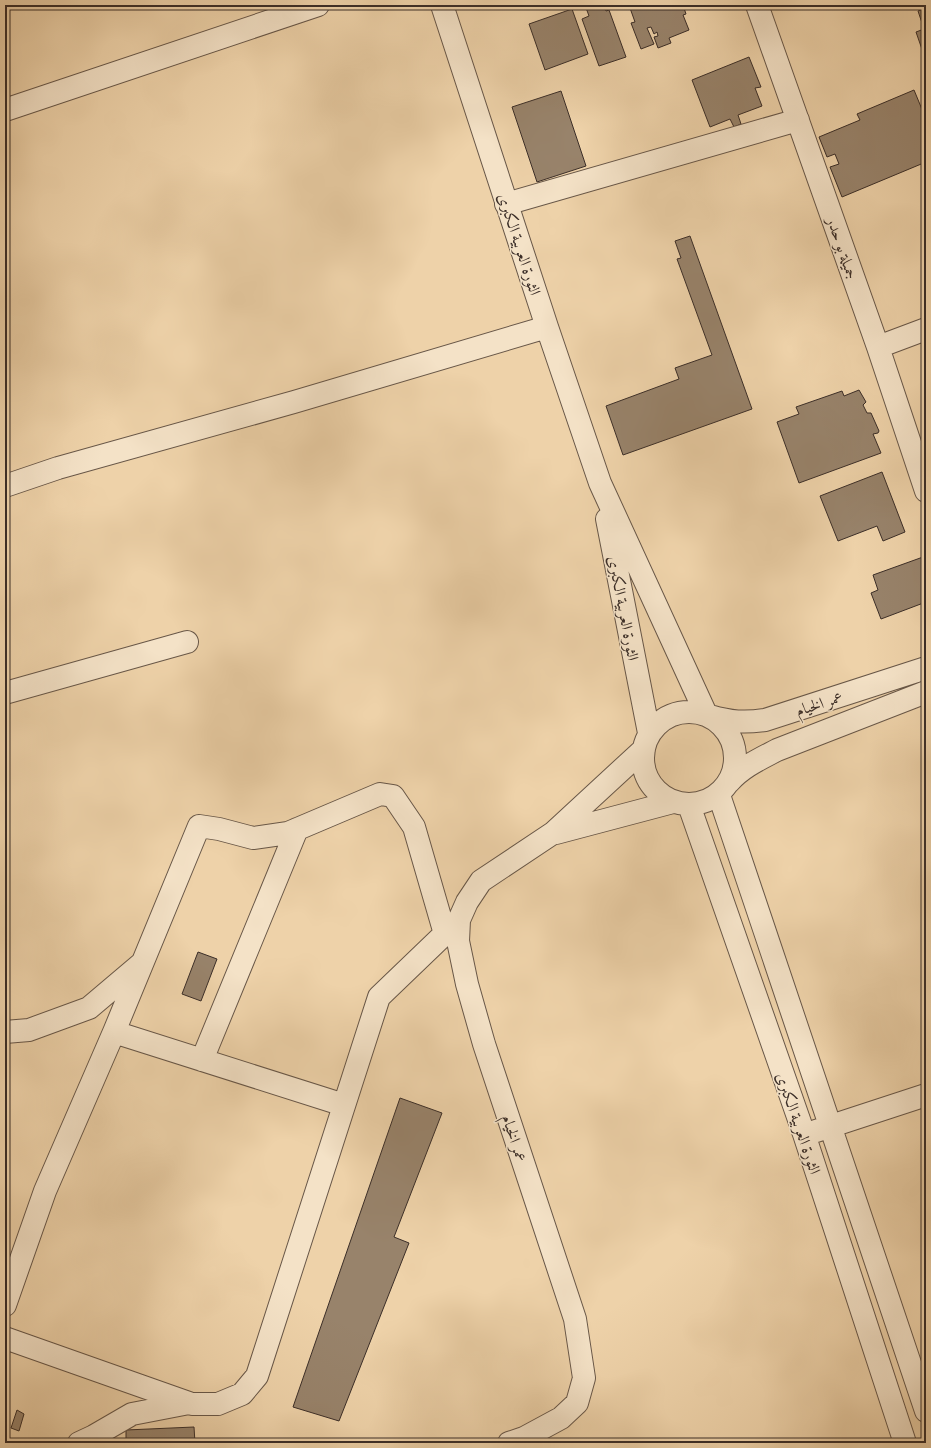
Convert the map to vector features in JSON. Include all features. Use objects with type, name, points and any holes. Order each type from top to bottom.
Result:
[{"type":"street","points":[[5,110],[318,5]]},
{"type":"street","name":"الثورة العربية الكبرى","points":[[442,5],[506,204],[600,483],[708,715]]},
{"type":"street","name":"جميلة بو حدر","points":[[757,5],[878,347],[926,491]]},
{"type":"street","points":[[506,204],[798,120]]},
{"type":"street","points":[[5,486],[58,468],[294,402],[547,327]]},
{"type":"street","points":[[878,347],[926,329]]},
{"type":"street","name":"الثورة العربية الكبرى","points":[[600,483],[646,741]]},
{"type":"street","points":[[5,693],[187,642]]},
{"type":"street","name":"عمر الخيام","points":[[708,715],[730,722],[765,720],[926,668]]},
{"type":"street","name":"عمر الخيام","points":[[724,788],[737,773],[777,750],[926,692]]},
{"type":"street","points":[[690,711],[708,715],[720,722],[730,735],[736,751],[735,767],[724,788],[705,802],[681,803],[658,793],[648,780],[643,765],[646,741],[660,721],[674,713],[690,711]]},
{"type":"street","name":"عمر الخيام","points":[[509,1443],[524,1438],[561,1418],[577,1403],[584,1378],[575,1319],[482,1037],[467,984],[458,941],[452,927],[466,902],[481,881],[553,833],[646,741]]},
{"type":"street","name":"الثورة العربية الكبرى","points":[[724,788],[830,1127],[926,1411]]},
{"type":"street","points":[[5,1305],[45,1191],[114,1032],[199,826],[219,829],[253,838],[288,833],[380,794],[393,796],[414,827],[452,927],[379,997],[257,1376],[242,1394],[218,1404],[192,1404],[5,1338]]},
{"type":"street","name":"الثورة العربية الكبرى","points":[[681,803],[804,1134],[904,1443]]},
{"type":"street","name":"عمر الخيام","points":[[553,833],[681,803]]},
{"type":"street","points":[[202,1060],[297,829]]},
{"type":"street","points":[[5,1032],[29,1030],[89,1008],[143,962]]},
{"type":"street","points":[[114,1032],[344,1105]]},
{"type":"street","points":[[804,1134],[830,1127],[926,1095]]},
{"type":"street","points":[[79,1443],[132,1414],[189,1403]]},
{"type":"building","points":[[585,5],[604,5],[606,11],[609,10],[626,57],[599,66],[582,19],[589,16]]},
{"type":"building","points":[[638,5],[683,5],[686,14],[683,15],[689,30],[669,38],[671,43],[658,48],[654,37],[658,36],[657,32],[654,34],[651,27],[647,28],[654,44],[641,49],[631,23],[635,22],[630,8]]},
{"type":"building","points":[[926,8],[925,58],[916,32],[924,29],[918,11]]},
{"type":"building","points":[[572,9],[588,54],[545,70],[529,24]]},
{"type":"building","points":[[749,57],[761,87],[755,88],[762,106],[738,115],[741,124],[734,127],[730,119],[710,127],[692,80]]},
{"type":"building","points":[[914,90],[926,119],[926,162],[842,197],[830,167],[839,164],[835,154],[827,157],[819,137],[860,120],[857,114]]},
{"type":"building","points":[[561,91],[586,166],[537,182],[512,107]]},
{"type":"building","points":[[690,236],[752,409],[623,455],[606,406],[679,379],[675,368],[712,355],[677,259],[681,258],[675,241]]},
{"type":"building","points":[[859,390],[866,402],[863,405],[867,413],[871,413],[879,431],[878,433],[873,434],[881,453],[799,483],[777,422],[799,414],[796,407],[842,391],[844,396]]},
{"type":"building","points":[[882,472],[905,532],[883,541],[877,526],[838,541],[820,496]]},
{"type":"building","points":[[923,557],[926,565],[926,602],[881,619],[871,593],[878,590],[873,575]]},
{"type":"building","points":[[198,952],[217,959],[201,1001],[182,994]]},
{"type":"building","points":[[400,1098],[442,1113],[394,1237],[409,1243],[339,1421],[293,1407]]},
{"type":"building","points":[[17,1410],[24,1414],[19,1431],[11,1428]]},
{"type":"building","points":[[194,1427],[195,1443],[126,1443],[126,1430]]}]
